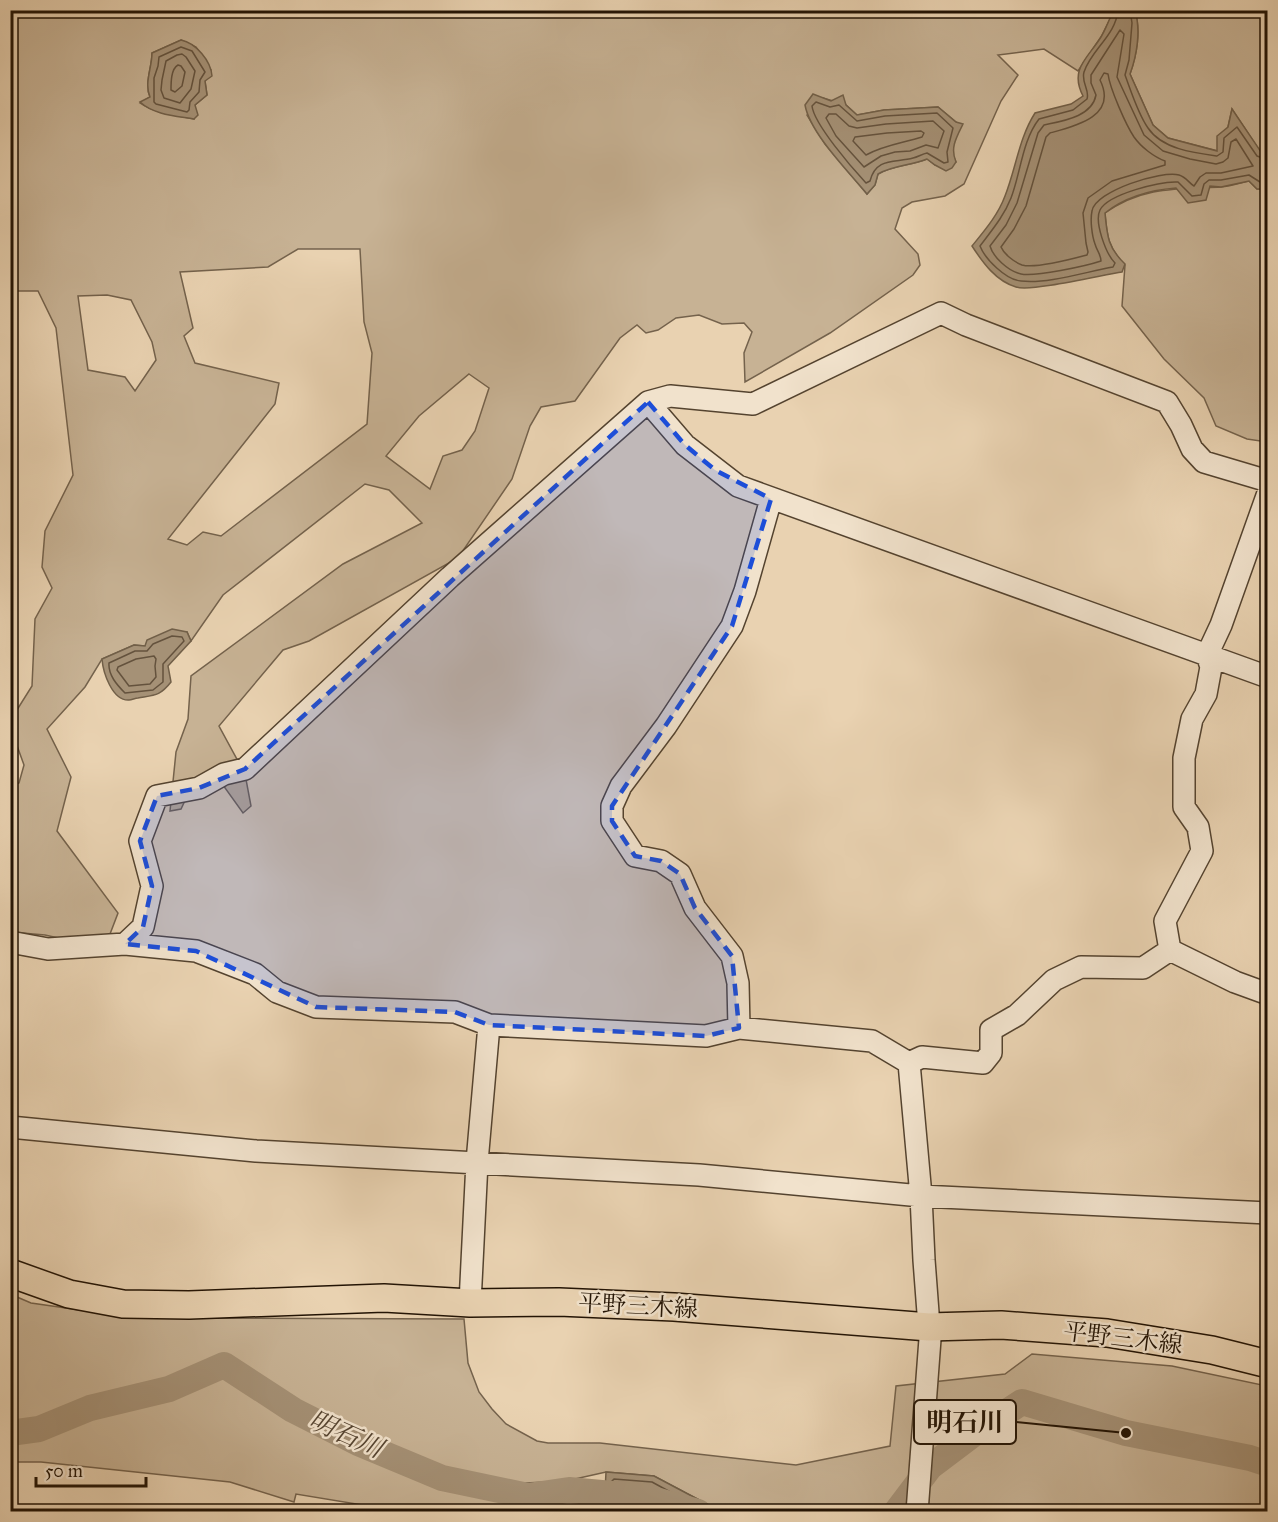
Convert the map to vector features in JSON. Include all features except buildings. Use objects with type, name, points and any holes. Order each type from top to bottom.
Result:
[{"type":"main road","name":"平野三木線","points":[[10,1272],[69,1294],[123,1304],[189,1305],[384,1298],[470,1303],[559,1302],[674,1307],[930,1333],[1001,1325],[1107,1334],[1212,1350],[1268,1364]]},
{"type":"street","points":[[125,944],[143,927],[152,886],[140,841],[157,796],[199,789],[224,774],[245,769],[450,577],[648,402],[670,396],[753,404],[941,313],[966,325],[1167,402],[1192,449],[1204,462],[1268,481]]},
{"type":"street","points":[[648,402],[684,446],[738,486],[1268,677]]},
{"type":"street","points":[[1170,950],[1165,921],[1202,851],[1198,826],[1184,807],[1184,758],[1192,719],[1206,694],[1211,667],[1207,655],[1221,625],[1268,493]]},
{"type":"street","points":[[739,1028],[738,983],[732,956],[695,908],[680,874],[661,861],[635,856],[612,821],[612,806],[621,786],[666,726],[732,626],[745,591],[771,499]]},
{"type":"street","points":[[10,942],[48,949],[125,944],[196,951],[255,974],[277,992],[316,1007],[455,1012],[489,1024],[706,1036],[739,1028],[872,1041],[909,1063]]},
{"type":"street","points":[[1170,950],[1235,982],[1268,994]]},
{"type":"street","points":[[909,1063],[922,1057],[983,1063],[991,1053],[991,1030],[1017,1015],[1054,980],[1081,967],[1143,968],[1170,950]]},
{"type":"street","points":[[470,1303],[477,1162],[489,1024]]},
{"type":"street","points":[[909,1063],[930,1333],[917,1512]]},
{"type":"street","points":[[10,1127],[256,1151],[699,1175],[921,1197],[1268,1213]]},
{"type":"highlighted area","points":[[648,402],[685,445],[715,470],[771,499],[732,626],[612,806],[612,821],[635,856],[661,861],[680,874],[695,908],[732,956],[739,1028],[706,1036],[489,1025],[455,1012],[316,1007],[196,951],[125,944],[143,927],[152,886],[140,841],[157,796],[199,788],[245,769]]},
{"type":"shaded area","points":[[11,11],[1114,11],[1101,37],[1078,71],[1044,49],[998,55],[1018,75],[1001,101],[964,184],[945,196],[912,202],[902,208],[895,229],[918,254],[920,265],[913,275],[830,333],[745,382],[744,353],[752,332],[744,323],[722,324],[699,315],[676,318],[658,330],[646,333],[637,325],[620,338],[575,401],[541,407],[530,426],[512,479],[458,558],[309,641],[283,650],[219,726],[245,774],[251,806],[243,813],[223,785],[190,790],[181,809],[170,811],[176,752],[188,719],[191,676],[343,564],[422,523],[389,490],[365,484],[223,595],[191,641],[187,632],[145,646],[134,645],[102,659],[85,687],[47,729],[71,777],[57,831],[118,913],[110,934],[102,941],[90,945],[45,935],[11,932],[11,786],[19,783],[24,765],[10,721],[32,686],[35,619],[52,588],[42,567],[45,531],[73,475],[56,328],[38,291],[11,291]],"holes":[[[181,40],[196,47],[211,70],[205,81],[207,95],[195,105],[194,119],[159,112],[140,103],[150,97],[148,81],[152,53]],[[823,98],[846,105],[857,115],[884,110],[938,107],[956,122],[952,153],[956,162],[935,165],[927,159],[890,169],[878,174],[875,185],[867,194],[825,144],[807,115]],[[298,249],[360,249],[364,322],[372,353],[367,424],[221,536],[203,532],[187,545],[168,539],[275,404],[279,383],[195,363],[184,336],[193,328],[180,272],[268,267]],[[107,295],[131,300],[152,342],[156,360],[135,391],[125,377],[88,370],[78,296]],[[469,374],[489,388],[475,431],[462,450],[443,456],[430,489],[386,456],[419,416]]]},
{"type":"shaded area","points":[[1135,11],[1267,11],[1267,155],[1261,153],[1232,109],[1228,127],[1218,151],[1168,138],[1153,125],[1130,74],[1137,42],[1138,26]]},
{"type":"shaded area","points":[[1249,181],[1257,189],[1267,189],[1267,442],[1247,439],[1216,426],[1204,398],[1164,359],[1122,306],[1125,265],[1109,241],[1105,213],[1119,204],[1147,193],[1221,187]]},
{"type":"shaded area","points":[[10,1294],[31,1303],[136,1318],[464,1319],[468,1363],[479,1392],[506,1424],[537,1441],[600,1443],[796,1465],[890,1446],[896,1386],[1005,1374],[1032,1354],[1172,1366],[1267,1386],[1267,1511],[720,1511],[654,1476],[606,1472],[566,1481],[526,1483],[525,1511],[405,1512],[296,1494],[294,1502],[230,1482],[41,1462],[11,1462]]},
{"type":"water","points":[[1114,10],[1135,11],[1138,26],[1137,42],[1130,74],[1153,125],[1168,138],[1217,151],[1217,136],[1228,127],[1232,109],[1261,152],[1267,155],[1267,189],[1257,189],[1249,181],[1221,187],[1210,186],[1206,200],[1188,203],[1176,188],[1157,190],[1129,199],[1105,213],[1109,241],[1115,253],[1125,264],[1122,272],[1051,285],[1016,287],[996,276],[972,246],[999,210],[1025,133],[1035,113],[1071,104],[1083,96],[1079,87],[1079,71],[1103,34]]},
{"type":"water","points":[[181,40],[192,45],[202,54],[209,64],[212,76],[205,81],[207,95],[195,105],[198,115],[194,119],[152,110],[140,102],[150,97],[148,81],[152,53]]},
{"type":"water","points":[[813,94],[831,101],[843,95],[846,105],[857,115],[884,110],[938,107],[956,122],[963,124],[954,148],[956,162],[946,171],[927,159],[890,169],[878,174],[875,185],[867,194],[831,151],[808,116],[805,105]]},
{"type":"water","points":[[172,629],[187,632],[191,641],[168,666],[171,682],[164,690],[153,695],[129,700],[118,696],[106,678],[102,659],[134,645],[145,646],[147,640]]},
{"type":"water","points":[[606,1472],[654,1476],[720,1511],[604,1511]]},
{"type":"waterway","name":"明石川","points":[[10,1433],[39,1429],[90,1408],[169,1389],[224,1365],[293,1410],[358,1443],[442,1478],[528,1496],[569,1490],[645,1497],[698,1512]]},
{"type":"waterway","name":"明石川","points":[[896,1512],[930,1467],[979,1430],[1022,1402],[1126,1433],[1250,1458],[1268,1464]]},
{"type":"place","name":"明石川","points":[[1126,1433]]}]
